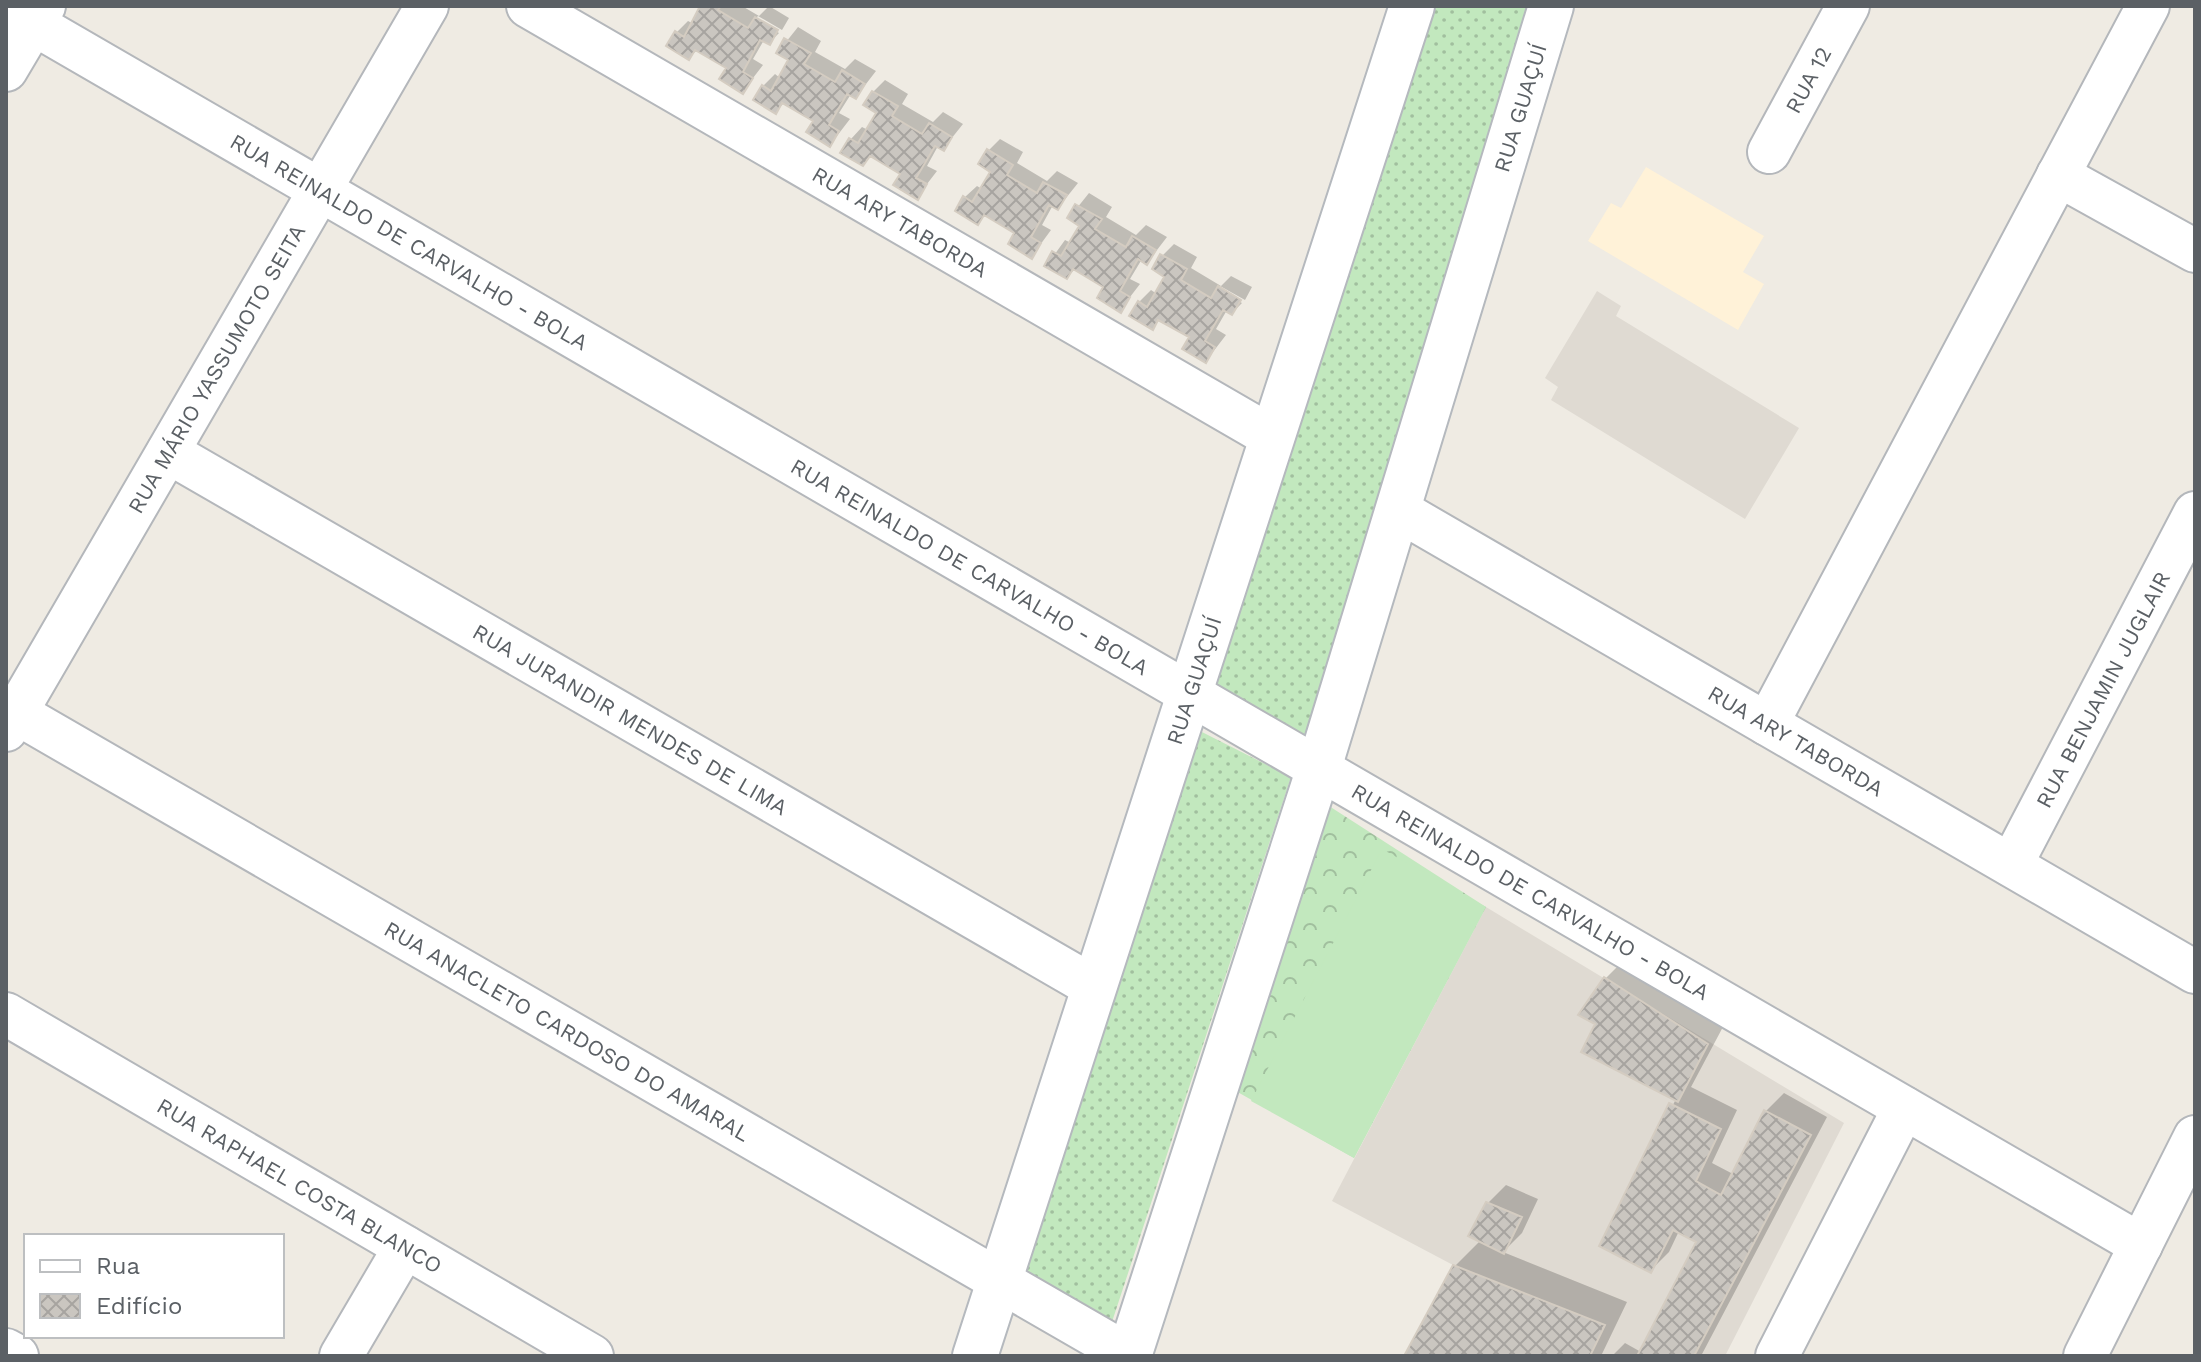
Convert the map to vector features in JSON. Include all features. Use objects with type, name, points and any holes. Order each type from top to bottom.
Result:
[{"type":"street","name":"RUA MÁRIO YASSUMOTO SEITA","points":[[9,717],[168,452],[427,6]]},
{"type":"street","name":"RUA ARY TABORDA","points":[[528,6],[1272,437]]},
{"type":"street","name":"RUA GUAÇUÍ","points":[[975,1356],[1412,6]]},
{"type":"street","name":"RUA GUAÇUÍ","points":[[1129,1356],[1319,768],[1551,6]]},
{"type":"street","name":"RUA 12","points":[[1769,152],[1848,6]]},
{"type":"street","points":[[1767,724],[2148,6]]},
{"type":"street","name":"RUA REINALDO DE CARVALHO - BOLA","points":[[28,13],[320,190],[2141,1245]]},
{"type":"street","points":[[6,70],[28,13]]},
{"type":"street","points":[[2058,175],[2195,251]]},
{"type":"street","name":"RUA JURANDIR MENDES DE LIMA","points":[[168,452],[1094,987]]},
{"type":"street","name":"RUA ARY TABORDA","points":[[1398,510],[2195,972]]},
{"type":"street","name":"RUA BENJAMIN JUGLAIR","points":[[2011,865],[2195,513]]},
{"type":"street","name":"RUA ANACLETO CARDOSO DO AMARAL","points":[[9,717],[1129,1356]]},
{"type":"street","name":"RUA RAPHAEL COSTA BLANCO","points":[[6,1014],[592,1356]]},
{"type":"street","points":[[1777,1356],[1904,1108]]},
{"type":"street","points":[[2085,1356],[2141,1245],[2184,1188],[2195,1137]]},
{"type":"street","points":[[341,1356],[405,1247]]},
{"type":"street","points":[[6,1350],[17,1356]]},
{"type":"shaded area","points":[[1646,167],[1764,236],[1743,272],[1764,284],[1738,330],[1588,241],[1611,203],[1621,208]]},
{"type":"shaded area","points":[[1597,291],[1621,306],[1616,316],[1799,428],[1745,519],[1551,400],[1558,387],[1545,378]]},
{"type":"shaded area","points":[[1486,907],[1844,1123],[1725,1356],[1404,1356],[1453,1265],[1332,1201]]},
{"type":"green space","points":[[1433,6],[1532,6],[1306,737],[1212,684]]},
{"type":"green space","points":[[1198,730],[1291,777],[1110,1328],[1015,1271]]},
{"type":"green space","points":[[1329,806],[1486,907],[1354,1158],[1234,1090]]},
{"type":"green space","points":[[1382,849],[1486,907],[1354,1158],[1251,1101]]},
{"type":"building","points":[[700,6],[721,6],[718,10],[748,28],[755,17],[778,30],[770,45],[760,40],[743,72],[753,78],[743,94],[719,79],[726,68],[695,50],[689,60],[666,46],[675,31],[684,37]]},
{"type":"building","points":[[784,38],[811,53],[804,64],[835,82],[842,70],[865,84],[856,99],[847,94],[829,125],[839,131],[830,147],[806,132],[813,121],[782,103],[776,114],[753,100],[762,85],[771,91],[788,60],[776,53]]},
{"type":"building","points":[[872,91],[898,106],[892,116],[922,134],[929,123],[952,137],[944,151],[935,146],[916,178],[927,184],[918,200],[893,185],[900,174],[870,156],[863,166],[840,153],[849,138],[858,143],[876,113],[863,105]]},
{"type":"building","points":[[987,149],[1013,165],[1007,175],[1037,193],[1043,182],[1067,195],[1058,210],[1049,205],[1031,237],[1041,243],[1032,259],[1008,244],[1014,233],[984,215],[978,225],[955,211],[963,196],[972,202],[990,172],[978,164]]},
{"type":"building","points":[[1075,204],[1102,219],[1095,229],[1126,247],[1132,236],[1156,250],[1147,265],[1138,259],[1120,291],[1130,297],[1121,313],[1097,298],[1103,287],[1073,269],[1067,279],[1044,266],[1052,251],[1061,256],[1079,226],[1067,218]]},
{"type":"building","points":[[1160,254],[1187,269],[1181,280],[1211,298],[1218,286],[1241,300],[1232,315],[1223,310],[1205,341],[1215,347],[1206,363],[1182,349],[1189,337],[1158,320],[1153,330],[1129,316],[1138,301],[1147,307],[1164,277],[1152,269]]},
{"type":"building","points":[[1604,977],[1708,1044],[1678,1102],[1581,1052],[1595,1024],[1578,1015]]},
{"type":"building","points":[[1669,1103],[1721,1129],[1696,1181],[1721,1195],[1764,1110],[1811,1135],[1694,1356],[1637,1356],[1696,1242],[1673,1230],[1651,1273],[1599,1246]]},
{"type":"building","points":[[1486,1202],[1522,1217],[1504,1254],[1468,1236]]},
{"type":"building","points":[[1453,1265],[1605,1325],[1590,1356],[1404,1356]]}]
